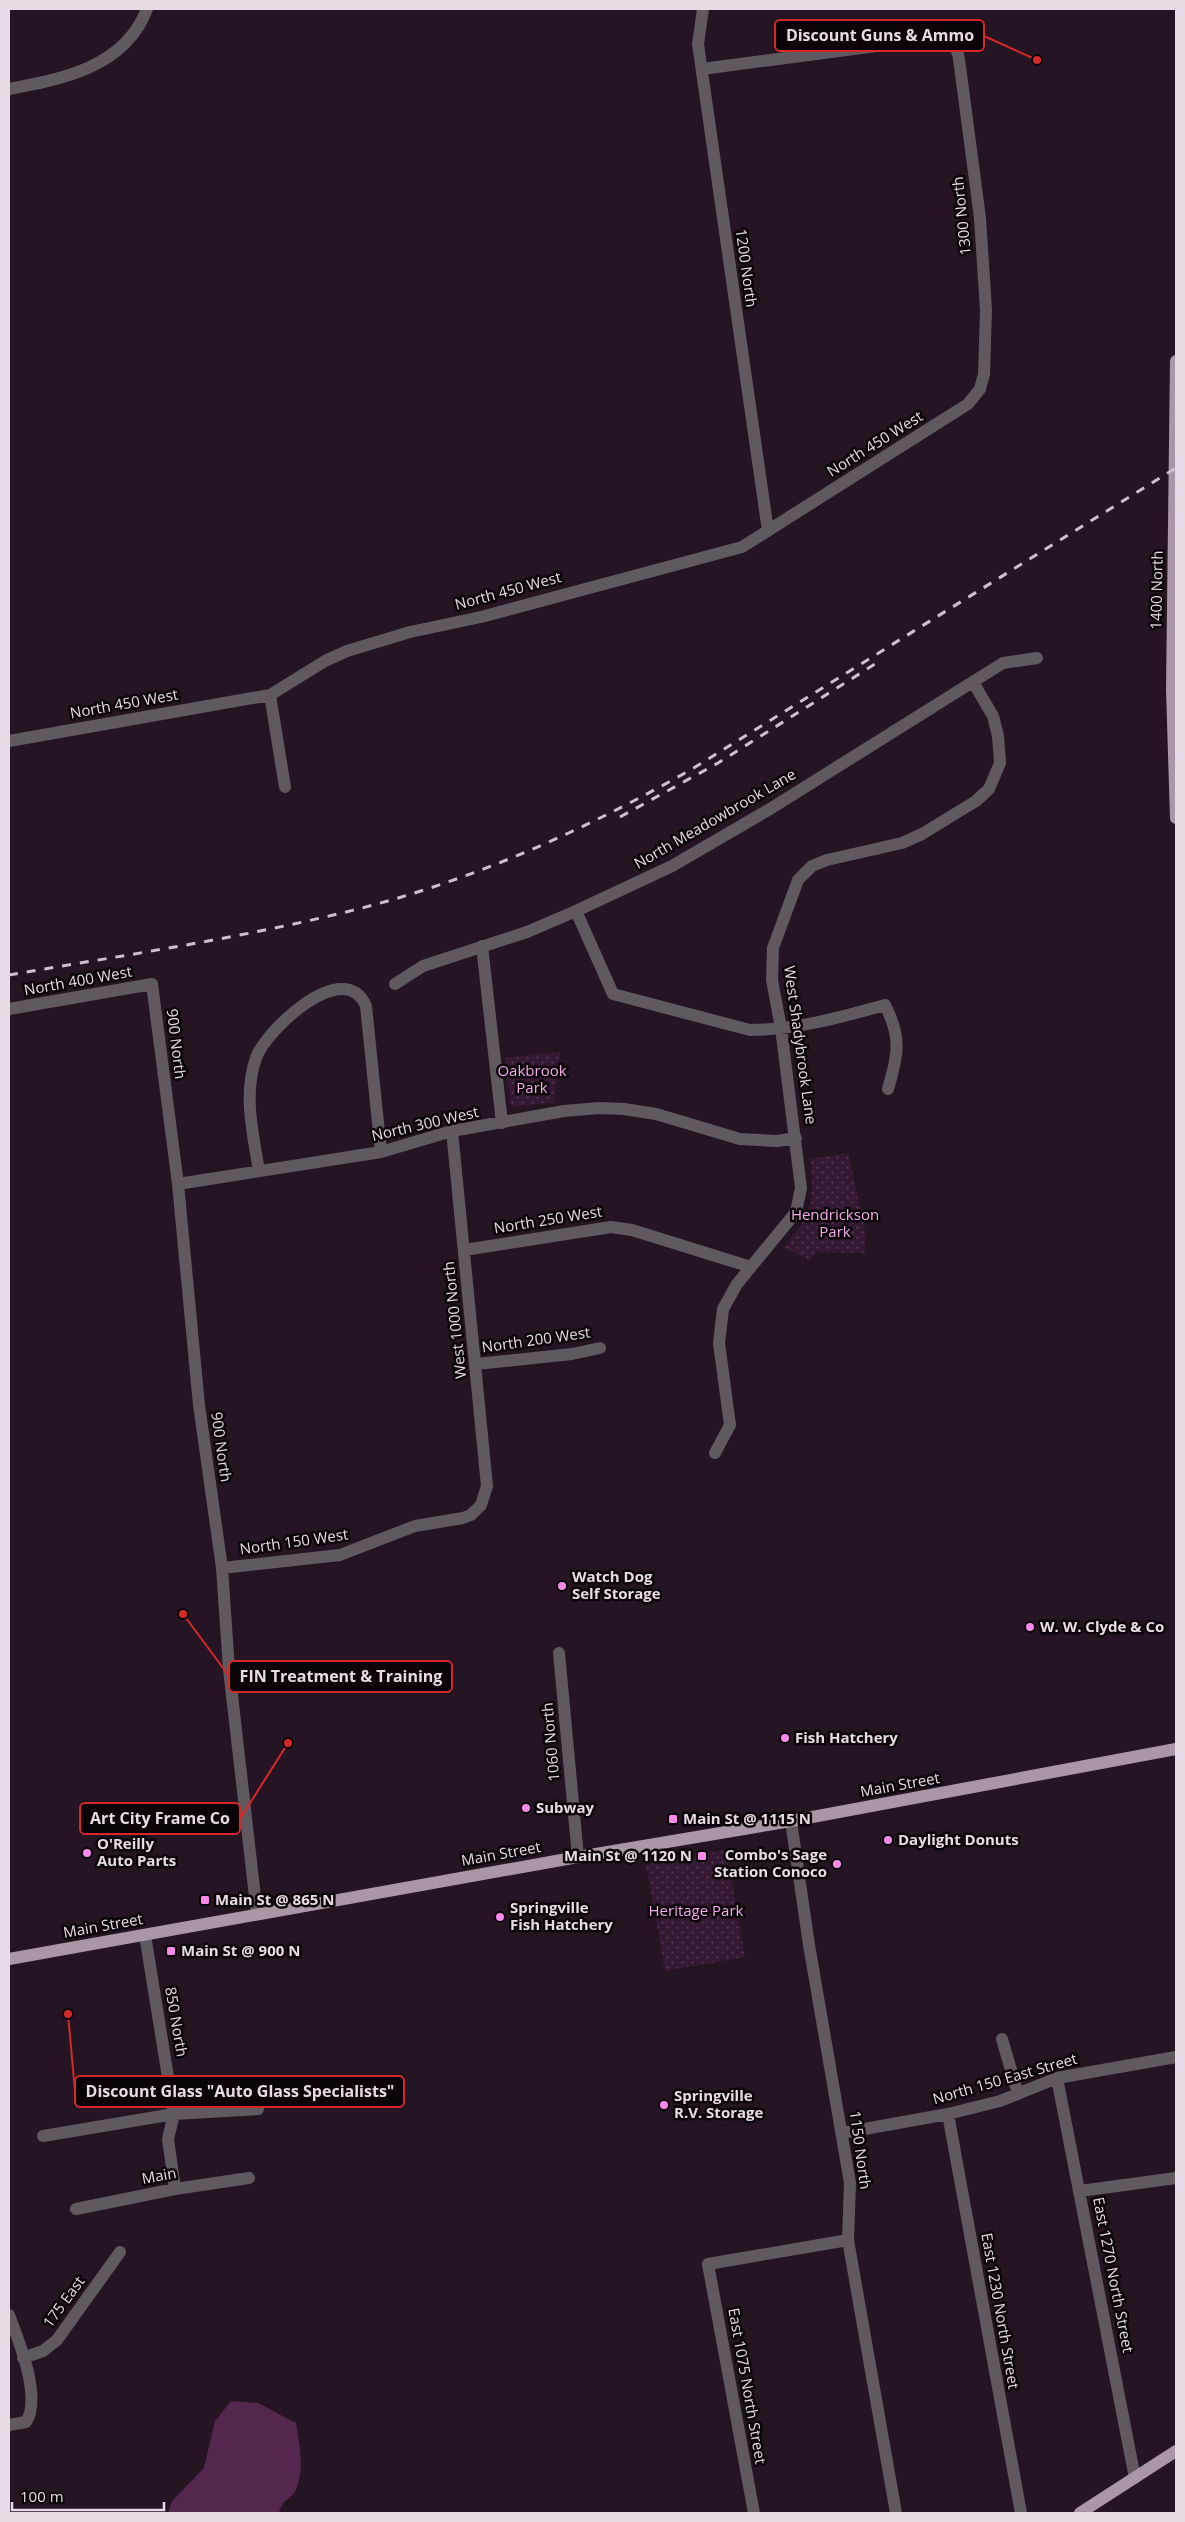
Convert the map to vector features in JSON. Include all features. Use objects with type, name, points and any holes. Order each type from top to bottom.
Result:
[{"type":"main road","name":"1400 North","points":[[1176,361],[1172,689],[1176,818]]},
{"type":"main road","name":"Main Street","points":[[9,1959],[578,1857],[791,1821],[1176,1749]]},
{"type":"main road","points":[[1080,2513],[1176,2452]]},
{"type":"street","points":[[9,89],[54,82],[98,64],[126,42],[147,9]]},
{"type":"street","name":"1200 North","points":[[703,9],[698,44],[768,531]]},
{"type":"street","name":"1300 North","points":[[702,69],[937,38],[952,43],[958,50],[980,218],[986,310],[985,360],[980,389]]},
{"type":"street","name":"North 450 West","points":[[9,741],[270,695],[347,651],[410,632],[480,617],[742,547],[959,411],[975,397],[980,389]]},
{"type":"street","name":"North Meadowbrook Lane","points":[[395,984],[424,966],[527,932],[576,911],[691,855],[1003,663],[1037,658]]},
{"type":"street","name":"West Shadybrook Lane","points":[[715,1453],[730,1425],[720,1343],[724,1309],[737,1284],[796,1212],[801,1188],[781,1028],[772,980],[773,948],[798,880],[803,873],[827,860],[902,843],[922,834],[976,801],[989,789],[1000,763],[994,716],[973,682]]},
{"type":"street","points":[[270,695],[285,787]]},
{"type":"street","points":[[576,911],[613,994],[750,1030],[781,1028],[857,1013],[885,1005],[893,1020],[898,1056],[888,1089]]},
{"type":"street","points":[[482,946],[502,1123]]},
{"type":"street","name":"North 400 West","points":[[9,1009],[152,984]]},
{"type":"street","name":"900 North","points":[[152,984],[178,1184],[199,1405],[222,1568],[229,1669],[257,1914]]},
{"type":"street","points":[[259,1171],[249,1105],[249,1088],[257,1056],[268,1038],[303,1005],[317,996],[339,990],[358,995],[366,1006],[381,1152]]},
{"type":"street","name":"North 300 West","points":[[178,1184],[381,1152],[452,1131],[564,1111],[624,1109],[656,1114],[740,1139],[777,1140],[796,1138]]},
{"type":"street","name":"West 1000 North","points":[[452,1131],[487,1486],[481,1504]]},
{"type":"street","name":"North 250 West","points":[[464,1250],[611,1227],[632,1230],[751,1268]]},
{"type":"street","name":"North 200 West","points":[[476,1364],[572,1354],[600,1348]]},
{"type":"street","name":"North 150 West","points":[[222,1568],[350,1553],[415,1526],[463,1518],[471,1515],[481,1504]]},
{"type":"street","name":"1060 North","points":[[559,1653],[578,1857]]},
{"type":"street","name":"1150 North","points":[[791,1821],[809,1945],[850,2183],[848,2240],[896,2513]]},
{"type":"street","name":"850 North","points":[[145,1935],[174,2114]]},
{"type":"street","points":[[1002,2039],[1018,2094]]},
{"type":"street","name":"North 150 East Street","points":[[842,2133],[948,2114],[1018,2094],[1057,2078],[1176,2057]]},
{"type":"street","name":"East 1270 North Street","points":[[1057,2078],[1135,2478]]},
{"type":"street","points":[[43,2136],[174,2114],[258,2109]]},
{"type":"street","points":[[174,2114],[168,2139],[175,2189]]},
{"type":"street","name":"East 1230 North Street","points":[[948,2114],[1021,2513]]},
{"type":"street","name":"Main","points":[[76,2209],[175,2189],[249,2178]]},
{"type":"street","points":[[1080,2191],[1176,2178]]},
{"type":"street","name":"East 1075 North Street","points":[[754,2513],[708,2264],[848,2240]]},
{"type":"street","name":"175 East","points":[[23,2358],[43,2352],[57,2340],[120,2252]]},
{"type":"street","points":[[9,2315],[32,2394],[32,2414],[26,2422],[9,2426]]},
{"type":"green space","name":"Oakbrook Park","points":[[560,1052],[554,1102],[514,1107],[510,1103],[505,1058]]},
{"type":"green space","name":"Hendrickson Park","points":[[848,1153],[866,1235],[865,1253],[817,1252],[809,1260],[784,1247],[806,1216],[812,1197],[810,1159]]},
{"type":"green space","name":"Heritage Park","points":[[726,1850],[745,1957],[665,1971],[646,1864]]},
{"type":"shaded area","points":[[231,2401],[258,2403],[296,2423],[301,2464],[299,2481],[294,2493],[282,2504],[279,2513],[168,2513],[172,2501],[204,2468],[215,2421]]},
{"type":"railway","points":[[9,975],[271,929],[358,909],[445,883],[530,850],[612,812],[692,769],[1176,468]]},
{"type":"railway","points":[[620,817],[718,763],[875,664]]},
{"type":"place","name":"Discount Guns & Ammo","points":[[1037,60]]},
{"type":"place","name":"Watch Dog Self Storage","points":[[562,1586]]},
{"type":"place","name":"FIN Treatment & Training","points":[[183,1614]]},
{"type":"place","name":"W. W. Clyde & Co","points":[[1030,1627]]},
{"type":"place","name":"Fish Hatchery","points":[[785,1738]]},
{"type":"place","name":"Art City Frame Co","points":[[288,1743]]},
{"type":"place","name":"Subway","points":[[526,1808]]},
{"type":"place","name":"Main St @ 1115 N","points":[[673,1819]]},
{"type":"place","name":"Daylight Donuts","points":[[888,1840]]},
{"type":"place","name":"O'Reilly Auto Parts","points":[[87,1853]]},
{"type":"place","name":"Main St @ 1120 N","points":[[702,1856]]},
{"type":"place","name":"Combo's Sage Station Conoco","points":[[837,1864]]},
{"type":"place","name":"Main St @ 865 N","points":[[205,1900]]},
{"type":"place","name":"Springville Fish Hatchery","points":[[500,1917]]},
{"type":"place","name":"Main St @ 900 N","points":[[171,1951]]},
{"type":"place","name":"Discount Glass \"Auto Glass Specialists\"","points":[[68,2014]]},
{"type":"place","name":"Springville R.V. Storage","points":[[664,2105]]}]
